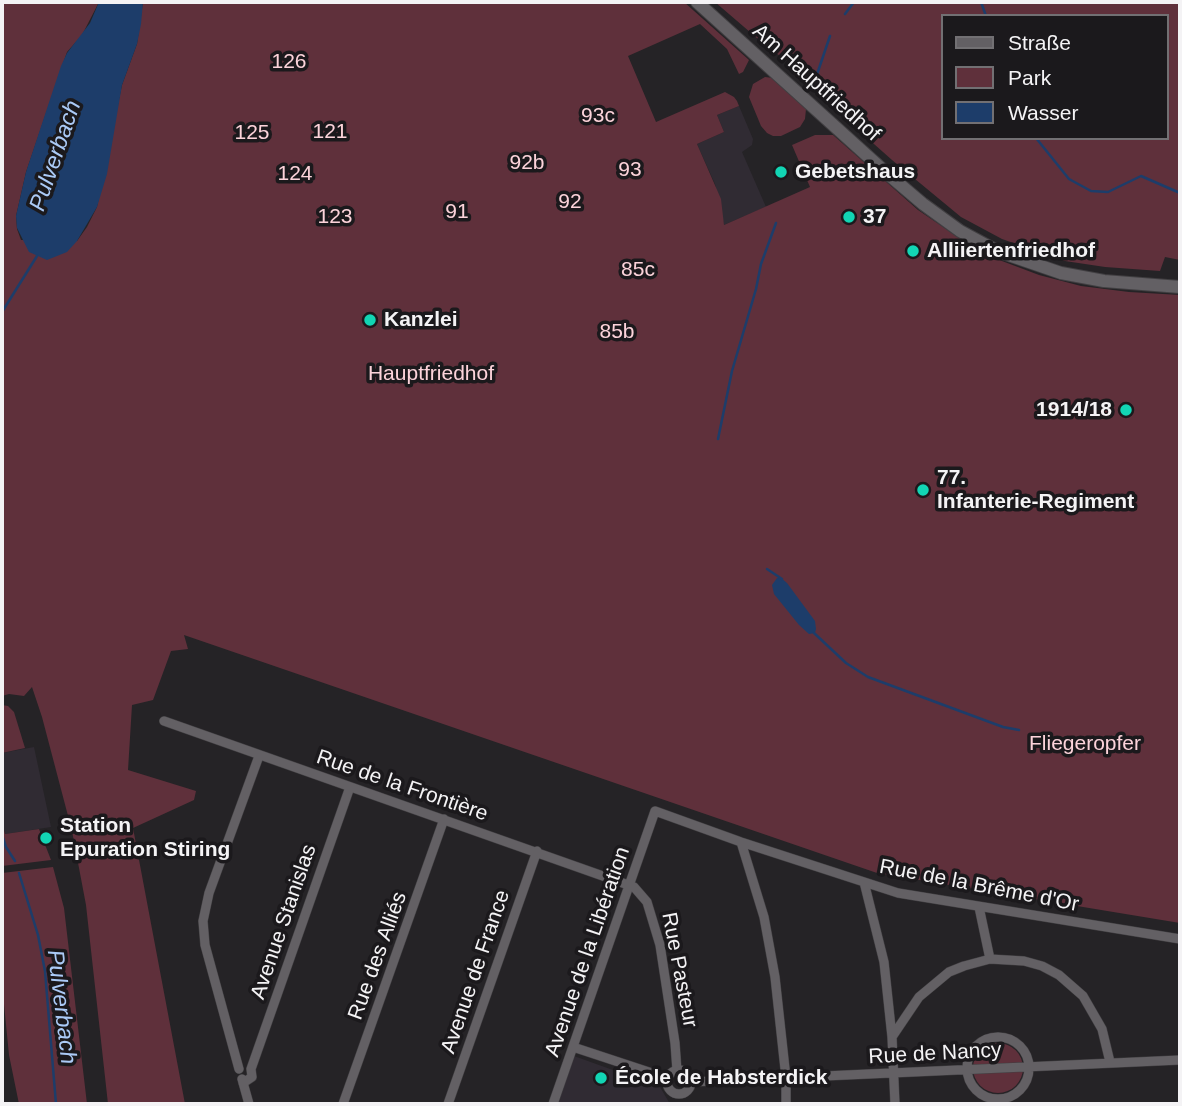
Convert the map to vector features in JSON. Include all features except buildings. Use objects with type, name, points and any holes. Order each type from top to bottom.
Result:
[{"type":"main road","name":"Am Hauptfriedhof","points":[[697,2],[883,170],[960,231],[997,251],[1061,273],[1104,281],[1180,287]]},
{"type":"street","name":"Rue de la Frontière","points":[[164,721],[629,884]]},
{"type":"street","points":[[249,1104],[205,945],[203,920],[209,893],[259,756]]},
{"type":"street","name":"Avenue Stanislas","points":[[243,1083],[252,1077],[251,1069],[350,787]]},
{"type":"street","name":"Rue de la Brême d'Or","points":[[655,811],[898,893],[1180,939]]},
{"type":"street","name":"Avenue de la Libération","points":[[553,1104],[655,811]]},
{"type":"street","name":"Rue des Alliés","points":[[344,1104],[444,819]]},
{"type":"street","points":[[741,842],[766,929],[780,1017],[786,1104]]},
{"type":"street","name":"Avenue de France","points":[[448,1104],[537,851]]},
{"type":"street","points":[[864,883],[884,962],[892,1037],[895,1104]]},
{"type":"street","name":"Rue Pasteur","points":[[629,884],[641,893],[647,902],[660,944],[677,1070]]},
{"type":"street","points":[[979,907],[990,959]]},
{"type":"street","points":[[892,1037],[913,1004],[933,983],[964,966],[990,959],[1024,961],[1042,967],[1071,984],[1083,996],[1104,1036],[1110,1062]]},
{"type":"street","points":[[997,1037],[1015,1042],[1022,1049],[1029,1067],[1024,1085],[1002,1102],[977,1092],[966,1069],[968,1060],[979,1044],[997,1037]]},
{"type":"street","points":[[573,1047],[667,1078]]},
{"type":"street","name":"Rue de Nancy","points":[[691,1082],[1180,1060]]},
{"type":"street","points":[[239,1069],[248,1066],[251,1069]]},
{"type":"street","points":[[677,1070],[685,1072],[691,1082],[686,1092],[676,1099],[668,1088],[667,1078],[677,1070]]},
{"type":"shaded area","points":[[739,106],[753,139],[752,145],[742,152],[766,207],[724,225],[715,184],[697,144],[724,132],[717,115]]},
{"type":"shaded area","points":[[34,747],[51,827],[5,834],[2,823],[2,753]]},
{"type":"shaded area","name":"École de Habsterdick","points":[[574,1056],[660,1087],[670,1104],[558,1104]]},
{"type":"green space","name":"Hauptfriedhof","points":[[2,2],[99,2],[82,35],[67,52],[26,172],[16,216],[21,240],[77,241],[87,227],[97,207],[122,85],[137,44],[143,2],[684,2],[749,60],[743,72],[739,74],[727,49],[700,24],[628,56],[656,122],[725,92],[737,101],[739,106],[717,115],[724,132],[697,144],[721,199],[724,225],[810,187],[792,145],[815,135],[833,135],[918,210],[994,258],[1039,275],[1081,286],[1180,295],[1180,923],[877,873],[184,635],[188,649],[171,651],[153,700],[132,705],[128,770],[196,791],[194,800],[133,828],[185,1104],[108,1104],[86,905],[72,831],[32,687],[24,696],[2,696]]},
{"type":"green space","points":[[715,2],[1180,2],[1180,260],[1165,257],[1160,271],[1105,267],[1065,261],[1002,239],[961,217],[892,160],[847,120],[842,110],[789,61],[772,51]]},
{"type":"green space","points":[[765,77],[773,78],[806,109],[805,119],[800,127],[781,136],[767,133],[761,126],[749,97],[753,84]]},
{"type":"green space","points":[[2,705],[8,706],[14,712],[25,748],[2,753]]},
{"type":"green space","points":[[2,823],[5,834],[39,829],[51,860],[2,866]]},
{"type":"green space","points":[[53,867],[64,908],[87,1104],[19,1104],[9,1055],[2,984],[2,873]]},
{"type":"green space","points":[[998,1043],[1016,1050],[1023,1068],[1016,1086],[998,1093],[980,1086],[973,1068],[980,1050]]},
{"type":"water","points":[[99,2],[143,2],[137,44],[122,85],[107,174],[97,207],[77,241],[67,252],[47,260],[29,252],[17,228],[16,216],[26,172],[61,66],[67,53],[90,23]]},
{"type":"water","points":[[780,577],[815,621],[815,633],[809,634],[799,625],[774,594],[772,585]]},
{"type":"waterway","points":[[845,14],[854,2]]},
{"type":"waterway","points":[[981,2],[985,14]]},
{"type":"waterway","points":[[813,86],[830,36]]},
{"type":"waterway","points":[[1038,140],[1069,179],[1091,191],[1108,192],[1141,176],[1180,193]]},
{"type":"waterway","points":[[718,439],[732,371],[761,264],[776,223]]},
{"type":"waterway","name":"Pulverbach","points":[[2,312],[37,256]]},
{"type":"waterway","points":[[767,569],[782,579]]},
{"type":"waterway","points":[[814,633],[846,663],[868,677],[1003,727],[1019,730]]},
{"type":"waterway","name":"Pulverbach","points":[[2,835],[15,861]]},
{"type":"waterway","name":"Pulverbach","points":[[19,873],[38,935],[45,971],[56,1104]]},
{"type":"place","name":"Gebetshaus","points":[[781,172]]},
{"type":"place","name":"37","points":[[849,217]]},
{"type":"place","name":"Alliiertenfriedhof","points":[[913,251]]},
{"type":"place","name":"Kanzlei","points":[[370,320]]},
{"type":"place","name":"1914/18","points":[[1126,410]]},
{"type":"place","name":"77. Infanterie-Regiment","points":[[923,490]]},
{"type":"place","name":"Station Epuration Stiring","points":[[46,838]]},
{"type":"place","name":"École de Habsterdick","points":[[601,1078]]},
{"type":"park label","name":"126","points":[[289,62]]},
{"type":"park label","name":"93c","points":[[598,116]]},
{"type":"park label","name":"121","points":[[330,132]]},
{"type":"park label","name":"125","points":[[252,133]]},
{"type":"park label","name":"92b","points":[[527,163]]},
{"type":"park label","name":"93","points":[[630,170]]},
{"type":"park label","name":"124","points":[[295,174]]},
{"type":"park label","name":"92","points":[[570,202]]},
{"type":"park label","name":"91","points":[[457,212]]},
{"type":"park label","name":"123","points":[[335,217]]},
{"type":"park label","name":"85c","points":[[638,270]]},
{"type":"park label","name":"85b","points":[[617,332]]},
{"type":"park label","name":"Fliegeropfer","points":[[1085,744]]}]
